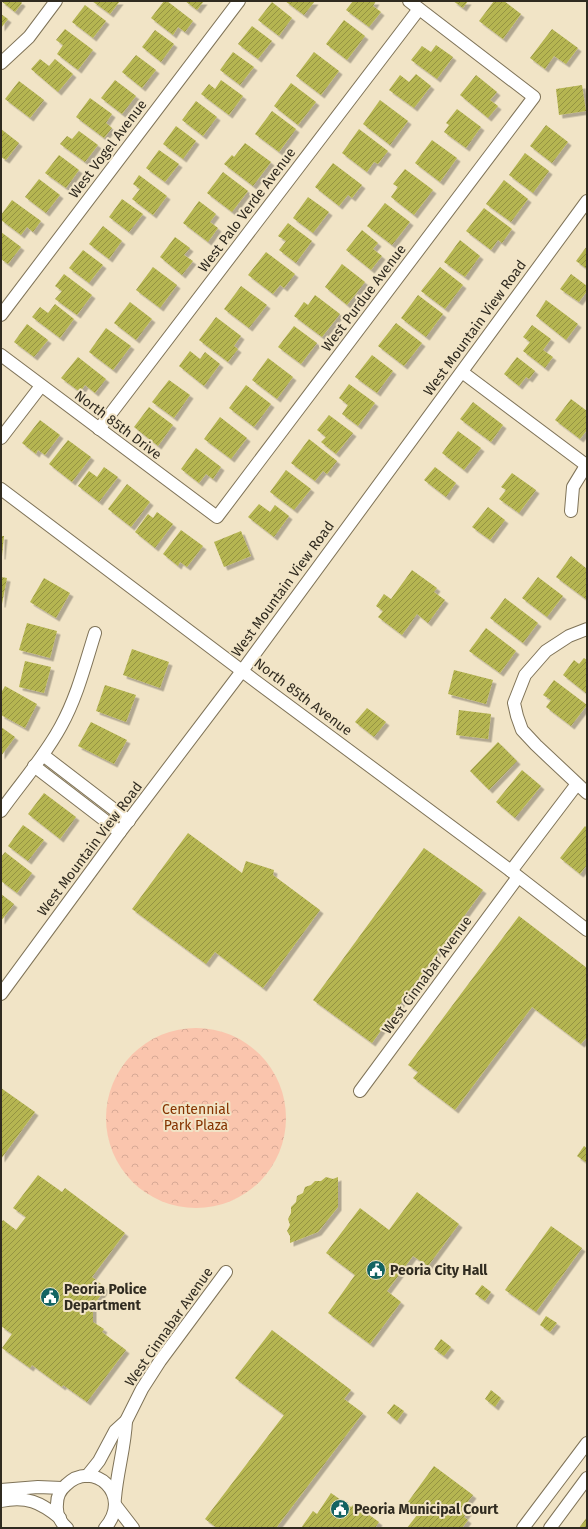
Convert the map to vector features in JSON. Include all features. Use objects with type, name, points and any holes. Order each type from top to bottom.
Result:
[{"type":"street","points":[[1,63],[29,37],[56,1]]},
{"type":"street","name":"West Vogel Avenue","points":[[1,315],[239,1]]},
{"type":"street","points":[[409,1],[419,9]]},
{"type":"street","name":"West Purdue Avenue","points":[[217,517],[534,97],[419,9]]},
{"type":"street","name":"West Palo Verde Avenue","points":[[99,429],[419,9]]},
{"type":"street","name":"West Mountain View Road","points":[[1,994],[120,832],[242,671],[587,201]]},
{"type":"street","name":"North 85th Drive","points":[[1,355],[217,517]]},
{"type":"street","points":[[462,372],[586,464],[573,487],[571,511]]},
{"type":"street","points":[[1,438],[41,386]]},
{"type":"street","name":"North 85th Avenue","points":[[1,489],[515,874],[587,930]]},
{"type":"street","points":[[587,629],[569,636],[546,651],[525,675],[514,703],[522,730],[587,793]]},
{"type":"street","points":[[1,811],[43,755],[62,726],[76,696],[95,634]]},
{"type":"street","points":[[43,755],[129,821]]},
{"type":"street","points":[[34,766],[120,832]]},
{"type":"street","name":"West Cinnabar Avenue","points":[[360,1091],[515,874],[577,784]]},
{"type":"street","name":"West Cinnabar Avenue","points":[[87,1476],[99,1461],[115,1431],[126,1421],[142,1389],[160,1361],[226,1272]]},
{"type":"street","name":"West Cinnabar Avenue","points":[[106,1528],[115,1514],[119,1470],[126,1438],[126,1421]]},
{"type":"street","points":[[523,1528],[587,1443]]},
{"type":"street","points":[[63,1523],[57,1511],[58,1495],[69,1481],[78,1477],[87,1476],[96,1477],[105,1482],[111,1489],[121,1514],[133,1528]]},
{"type":"street","points":[[550,1528],[587,1478]]},
{"type":"street","points":[[1,1490],[38,1487],[62,1488]]},
{"type":"street","points":[[1,1501],[26,1499],[38,1503],[63,1523]]},
{"type":"green space","name":"Centennial Park Plaza","points":[[196,1028],[213,1030],[230,1035],[246,1043],[265,1061],[271,1068],[282,1092],[286,1118],[284,1135],[279,1152],[271,1168],[253,1187],[246,1193],[222,1204],[196,1208],[179,1206],[162,1201],[146,1193],[127,1175],[121,1168],[110,1144],[106,1118],[108,1101],[113,1084],[121,1068],[139,1049],[146,1043],[170,1032]]},
{"type":"building","points":[[1,1],[20,1],[22,3],[15,12]]},
{"type":"building","points":[[92,1],[120,1],[110,14]]},
{"type":"building","points":[[164,1],[167,1],[193,21],[185,32],[178,27],[173,35],[151,18]]},
{"type":"building","points":[[185,1],[204,1],[197,10]]},
{"type":"building","points":[[285,1],[315,1],[304,15]]},
{"type":"building","points":[[353,1],[376,1],[373,6],[381,12],[369,27],[346,10]]},
{"type":"building","points":[[453,1],[468,1],[463,8]]},
{"type":"building","points":[[494,1],[504,1],[521,14],[503,39],[479,21]]},
{"type":"building","points":[[272,2],[292,18],[279,36],[258,20]]},
{"type":"building","points":[[85,5],[106,21],[93,38],[72,22]]},
{"type":"building","points":[[1,14],[8,19],[1,28]]},
{"type":"building","points":[[344,20],[365,36],[347,60],[326,44]]},
{"type":"building","points":[[252,26],[272,41],[258,59],[238,44]]},
{"type":"building","points":[[65,29],[93,50],[78,70],[57,54],[63,45],[56,40]]},
{"type":"building","points":[[552,29],[578,48],[566,64],[554,56],[545,69],[530,58]]},
{"type":"building","points":[[155,30],[174,44],[161,62],[142,47]]},
{"type":"building","points":[[436,45],[453,57],[437,79],[411,60],[422,46],[431,52]]},
{"type":"building","points":[[233,52],[254,67],[240,85],[220,70]]},
{"type":"building","points":[[314,52],[339,71],[321,95],[296,76]]},
{"type":"building","points":[[136,55],[156,70],[142,88],[122,72]]},
{"type":"building","points":[[40,59],[49,66],[55,59],[73,74],[58,92],[31,69]]},
{"type":"building","points":[[416,74],[431,86],[414,108],[389,90],[400,75],[409,82]]},
{"type":"building","points":[[476,75],[497,92],[490,100],[498,106],[488,118],[460,95]]},
{"type":"building","points":[[115,80],[136,96],[122,114],[101,98]]},
{"type":"building","points":[[221,80],[243,96],[229,115],[201,94],[209,84],[215,89]]},
{"type":"building","points":[[19,81],[44,100],[30,118],[5,99]]},
{"type":"building","points":[[291,83],[316,102],[298,125],[274,106]]},
{"type":"building","points":[[582,85],[586,111],[559,115],[556,89]]},
{"type":"building","points":[[90,98],[112,114],[106,123],[112,128],[104,138],[76,117]]},
{"type":"building","points":[[380,100],[408,121],[390,145],[363,124]]},
{"type":"building","points":[[196,101],[217,117],[203,136],[182,120]]},
{"type":"building","points":[[457,109],[481,127],[466,148],[444,132],[449,125],[446,123]]},
{"type":"building","points":[[272,111],[296,129],[279,152],[255,134]]},
{"type":"building","points":[[546,125],[568,142],[552,163],[530,146]]},
{"type":"building","points":[[176,126],[196,141],[183,159],[163,144]]},
{"type":"building","points":[[1,129],[19,143],[6,160],[1,157]]},
{"type":"building","points":[[359,129],[388,151],[378,164],[374,162],[367,172],[342,153]]},
{"type":"building","points":[[79,131],[98,145],[85,162],[60,144],[67,136],[72,139]]},
{"type":"building","points":[[432,140],[457,158],[440,182],[415,163]]},
{"type":"building","points":[[245,143],[271,162],[253,186],[224,164],[232,155],[234,157]]},
{"type":"building","points":[[159,150],[179,164],[165,182],[146,168]]},
{"type":"building","points":[[525,153],[549,171],[533,193],[509,175]]},
{"type":"building","points":[[59,155],[79,170],[66,188],[45,173]]},
{"type":"building","points":[[333,163],[362,185],[352,198],[348,195],[339,206],[315,187]]},
{"type":"building","points":[[405,169],[433,190],[414,215],[391,197],[398,187],[393,184]]},
{"type":"building","points":[[223,172],[248,191],[232,212],[207,193]]},
{"type":"building","points":[[139,175],[167,196],[153,215],[132,199],[140,189],[133,184]]},
{"type":"building","points":[[39,179],[60,195],[46,213],[25,197]]},
{"type":"building","points":[[504,180],[528,199],[511,222],[486,204]]},
{"type":"building","points":[[308,197],[329,212],[313,233],[293,218]]},
{"type":"building","points":[[122,199],[143,214],[129,232],[109,217]]},
{"type":"building","points":[[12,200],[41,221],[33,232],[27,227],[21,235],[1,220],[1,215]]},
{"type":"building","points":[[199,201],[216,214],[210,222],[218,228],[208,242],[183,223]]},
{"type":"building","points":[[385,203],[410,222],[392,245],[367,226]]},
{"type":"building","points":[[484,208],[512,229],[502,243],[498,240],[491,250],[466,231]]},
{"type":"building","points":[[288,223],[312,241],[296,263],[279,250],[286,241],[278,236]]},
{"type":"building","points":[[103,226],[122,241],[109,259],[89,244]]},
{"type":"building","points":[[362,230],[378,243],[373,249],[382,256],[371,270],[346,250]]},
{"type":"building","points":[[1,232],[21,247],[8,264],[1,259]]},
{"type":"building","points":[[175,237],[190,248],[184,255],[193,261],[182,275],[160,257]]},
{"type":"building","points":[[460,240],[480,256],[465,277],[444,262]]},
{"type":"building","points":[[587,246],[587,269],[576,261]]},
{"type":"building","points":[[83,250],[103,265],[89,283],[69,268]]},
{"type":"building","points":[[266,252],[295,274],[284,288],[280,285],[273,294],[248,275]]},
{"type":"building","points":[[342,264],[365,282],[347,305],[325,287]]},
{"type":"building","points":[[153,267],[177,285],[160,308],[136,290]]},
{"type":"building","points":[[440,267],[463,285],[445,309],[421,291]]},
{"type":"building","points":[[64,274],[92,295],[77,315],[55,299],[62,291],[55,286]]},
{"type":"building","points":[[571,274],[587,286],[587,291],[579,302],[560,289]]},
{"type":"building","points":[[241,286],[267,305],[249,328],[224,309]]},
{"type":"building","points":[[315,295],[340,314],[322,337],[294,316],[304,302],[308,305]]},
{"type":"building","points":[[418,295],[443,314],[426,337],[401,318]]},
{"type":"building","points":[[546,300],[578,324],[566,340],[536,316]]},
{"type":"building","points":[[130,302],[152,319],[136,340],[114,323]]},
{"type":"building","points":[[55,304],[74,319],[60,338],[32,317],[40,307],[48,313]]},
{"type":"building","points":[[216,317],[241,336],[234,346],[238,349],[228,362],[199,340]]},
{"type":"building","points":[[396,323],[422,343],[404,366],[378,346]]},
{"type":"building","points":[[27,324],[48,340],[34,357],[14,342]]},
{"type":"building","points":[[532,325],[551,339],[543,350],[553,357],[545,368],[523,351],[530,342],[523,337]]},
{"type":"building","points":[[294,326],[317,343],[301,364],[278,347]]},
{"type":"building","points":[[106,328],[131,346],[113,370],[89,352]]},
{"type":"building","points":[[190,351],[200,359],[205,352],[220,364],[204,386],[179,366]]},
{"type":"building","points":[[372,355],[393,371],[377,393],[355,377]]},
{"type":"building","points":[[78,357],[106,379],[95,393],[85,385],[80,392],[61,378]]},
{"type":"building","points":[[517,357],[535,371],[529,379],[526,377],[519,386],[504,374]]},
{"type":"building","points":[[268,358],[293,377],[277,399],[252,380]]},
{"type":"building","points":[[169,380],[190,395],[174,418],[152,402]]},
{"type":"building","points":[[349,384],[375,403],[358,426],[342,414],[348,405],[339,398]]},
{"type":"building","points":[[246,385],[271,404],[254,427],[229,408]]},
{"type":"building","points":[[571,399],[587,411],[587,430],[580,439],[555,420]]},
{"type":"building","points":[[473,402],[503,425],[491,442],[460,419]]},
{"type":"building","points":[[149,407],[173,425],[158,446],[134,427]]},
{"type":"building","points":[[329,415],[353,433],[336,454],[321,442],[326,437],[317,430]]},
{"type":"building","points":[[220,417],[247,438],[231,459],[204,439]]},
{"type":"building","points":[[40,420],[60,435],[45,455],[38,450],[36,454],[22,443]]},
{"type":"building","points":[[458,431],[481,448],[464,470],[442,453]]},
{"type":"building","points":[[309,439],[337,461],[327,474],[323,471],[315,481],[291,463]]},
{"type":"building","points":[[68,440],[91,457],[72,482],[49,464]]},
{"type":"building","points":[[196,448],[221,467],[213,479],[206,474],[199,483],[181,469]]},
{"type":"building","points":[[104,467],[118,477],[99,502],[78,486],[89,471],[97,477]]},
{"type":"building","points":[[435,467],[456,483],[446,497],[424,480]]},
{"type":"building","points":[[286,470],[311,489],[294,510],[270,492]]},
{"type":"building","points":[[512,473],[536,490],[519,513],[499,499],[506,490],[501,487]]},
{"type":"building","points":[[127,484],[150,502],[131,527],[108,509]]},
{"type":"building","points":[[259,504],[270,512],[275,505],[289,516],[274,537],[248,517]]},
{"type":"building","points":[[488,507],[505,520],[490,540],[472,527]]},
{"type":"building","points":[[157,512],[173,524],[155,548],[135,532],[148,514],[153,518]]},
{"type":"building","points":[[181,530],[203,546],[187,567],[180,562],[178,566],[163,554]]},
{"type":"building","points":[[241,531],[251,556],[224,567],[214,542]]},
{"type":"building","points":[[1,536],[4,536],[2,556],[1,556]]},
{"type":"building","points":[[571,556],[587,569],[587,600],[556,577]]},
{"type":"building","points":[[412,570],[437,588],[434,592],[445,600],[428,623],[417,614],[402,635],[378,617],[383,611],[376,606],[384,594],[391,599]]},
{"type":"building","points":[[1,577],[7,578],[2,604],[1,604]]},
{"type":"building","points":[[538,577],[563,596],[547,617],[522,598]]},
{"type":"building","points":[[44,578],[70,593],[56,618],[30,602]]},
{"type":"building","points":[[505,598],[538,623],[523,643],[490,618]]},
{"type":"building","points":[[27,623],[57,631],[50,658],[19,650]]},
{"type":"building","points":[[486,628],[516,651],[500,673],[469,651]]},
{"type":"building","points":[[132,649],[169,662],[160,688],[123,675]]},
{"type":"building","points":[[584,658],[587,660],[587,694],[563,675],[574,660],[579,664]]},
{"type":"building","points":[[25,661],[51,667],[44,693],[19,687]]},
{"type":"building","points":[[454,670],[493,680],[486,704],[448,694]]},
{"type":"building","points":[[554,680],[587,705],[571,726],[546,707],[551,700],[543,695]]},
{"type":"building","points":[[105,685],[136,695],[126,722],[96,711]]},
{"type":"building","points":[[5,686],[37,704],[25,728],[1,715],[1,693]]},
{"type":"building","points":[[367,708],[386,722],[374,737],[355,722]]},
{"type":"building","points":[[459,710],[491,714],[488,739],[456,735]]},
{"type":"building","points":[[91,722],[127,740],[114,764],[78,746]]},
{"type":"building","points":[[1,727],[15,737],[1,756]]},
{"type":"building","points":[[498,742],[517,761],[489,790],[470,771]]},
{"type":"building","points":[[522,770],[541,786],[515,818],[496,802]]},
{"type":"building","points":[[44,793],[76,817],[60,839],[28,814]]},
{"type":"building","points":[[23,825],[44,840],[28,861],[8,846]]},
{"type":"building","points":[[585,826],[587,828],[587,865],[580,874],[560,858]]},
{"type":"building","points":[[188,833],[242,873],[246,861],[274,870],[273,875],[320,910],[263,988],[215,952],[206,964],[132,909]]},
{"type":"building","points":[[424,848],[483,890],[372,1043],[313,1000]]},
{"type":"building","points":[[5,852],[32,873],[17,893],[1,881],[1,857]]},
{"type":"building","points":[[1,894],[14,904],[1,921]]},
{"type":"building","points":[[519,916],[587,968],[587,1037],[581,1044],[532,1007],[455,1110],[413,1078],[418,1072],[408,1065]]},
{"type":"building","points":[[1,1088],[35,1112],[1,1159]]},
{"type":"building","points":[[584,1146],[587,1148],[587,1163],[577,1156]]},
{"type":"building","name":"Peoria Police Department","points":[[38,1175],[62,1192],[65,1188],[125,1233],[92,1277],[106,1288],[93,1306],[93,1322],[104,1329],[102,1332],[126,1350],[87,1402],[63,1385],[62,1387],[32,1365],[30,1368],[2,1348],[12,1334],[1,1326],[1,1223],[3,1220],[16,1230],[26,1217],[13,1208]]},
{"type":"building","points":[[326,1177],[333,1179],[338,1177],[338,1207],[318,1232],[290,1243],[290,1236],[287,1231],[290,1225],[288,1219],[291,1213],[291,1207],[296,1202],[297,1196],[303,1193],[305,1187],[311,1185],[315,1181],[321,1181]]},
{"type":"building","name":"Peoria City Hall","points":[[417,1192],[459,1224],[428,1266],[413,1256],[387,1291],[401,1302],[370,1344],[328,1313],[355,1275],[326,1253],[360,1208],[389,1230]]},
{"type":"building","points":[[551,1226],[582,1248],[536,1312],[505,1290]]},
{"type":"building","points":[[482,1285],[491,1292],[485,1301],[475,1294]]},
{"type":"building","points":[[546,1316],[557,1323],[550,1332],[540,1325]]},
{"type":"building","points":[[272,1330],[351,1390],[344,1399],[363,1413],[276,1528],[217,1528],[205,1519],[284,1415],[235,1378]]},
{"type":"building","points":[[441,1339],[451,1347],[444,1356],[434,1349]]},
{"type":"building","points":[[491,1390],[501,1398],[495,1407],[485,1399]]},
{"type":"building","points":[[394,1404],[404,1411],[397,1421],[387,1413]]},
{"type":"building","points":[[434,1466],[473,1495],[463,1508],[468,1512],[464,1517],[468,1520],[462,1528],[407,1528],[417,1515],[405,1506]]},
{"type":"building","name":"Peoria Municipal Court","points":[[331,1493],[351,1507],[354,1504],[379,1522],[375,1528],[301,1528],[313,1511],[317,1514]]},
{"type":"building","points":[[587,1517],[587,1528],[579,1528]]},
{"type":"place","name":"Peoria City Hall","points":[[376,1270]]},
{"type":"place","name":"Peoria Police Department","points":[[50,1297]]},
{"type":"place","name":"Peoria Municipal Court","points":[[340,1509]]}]
